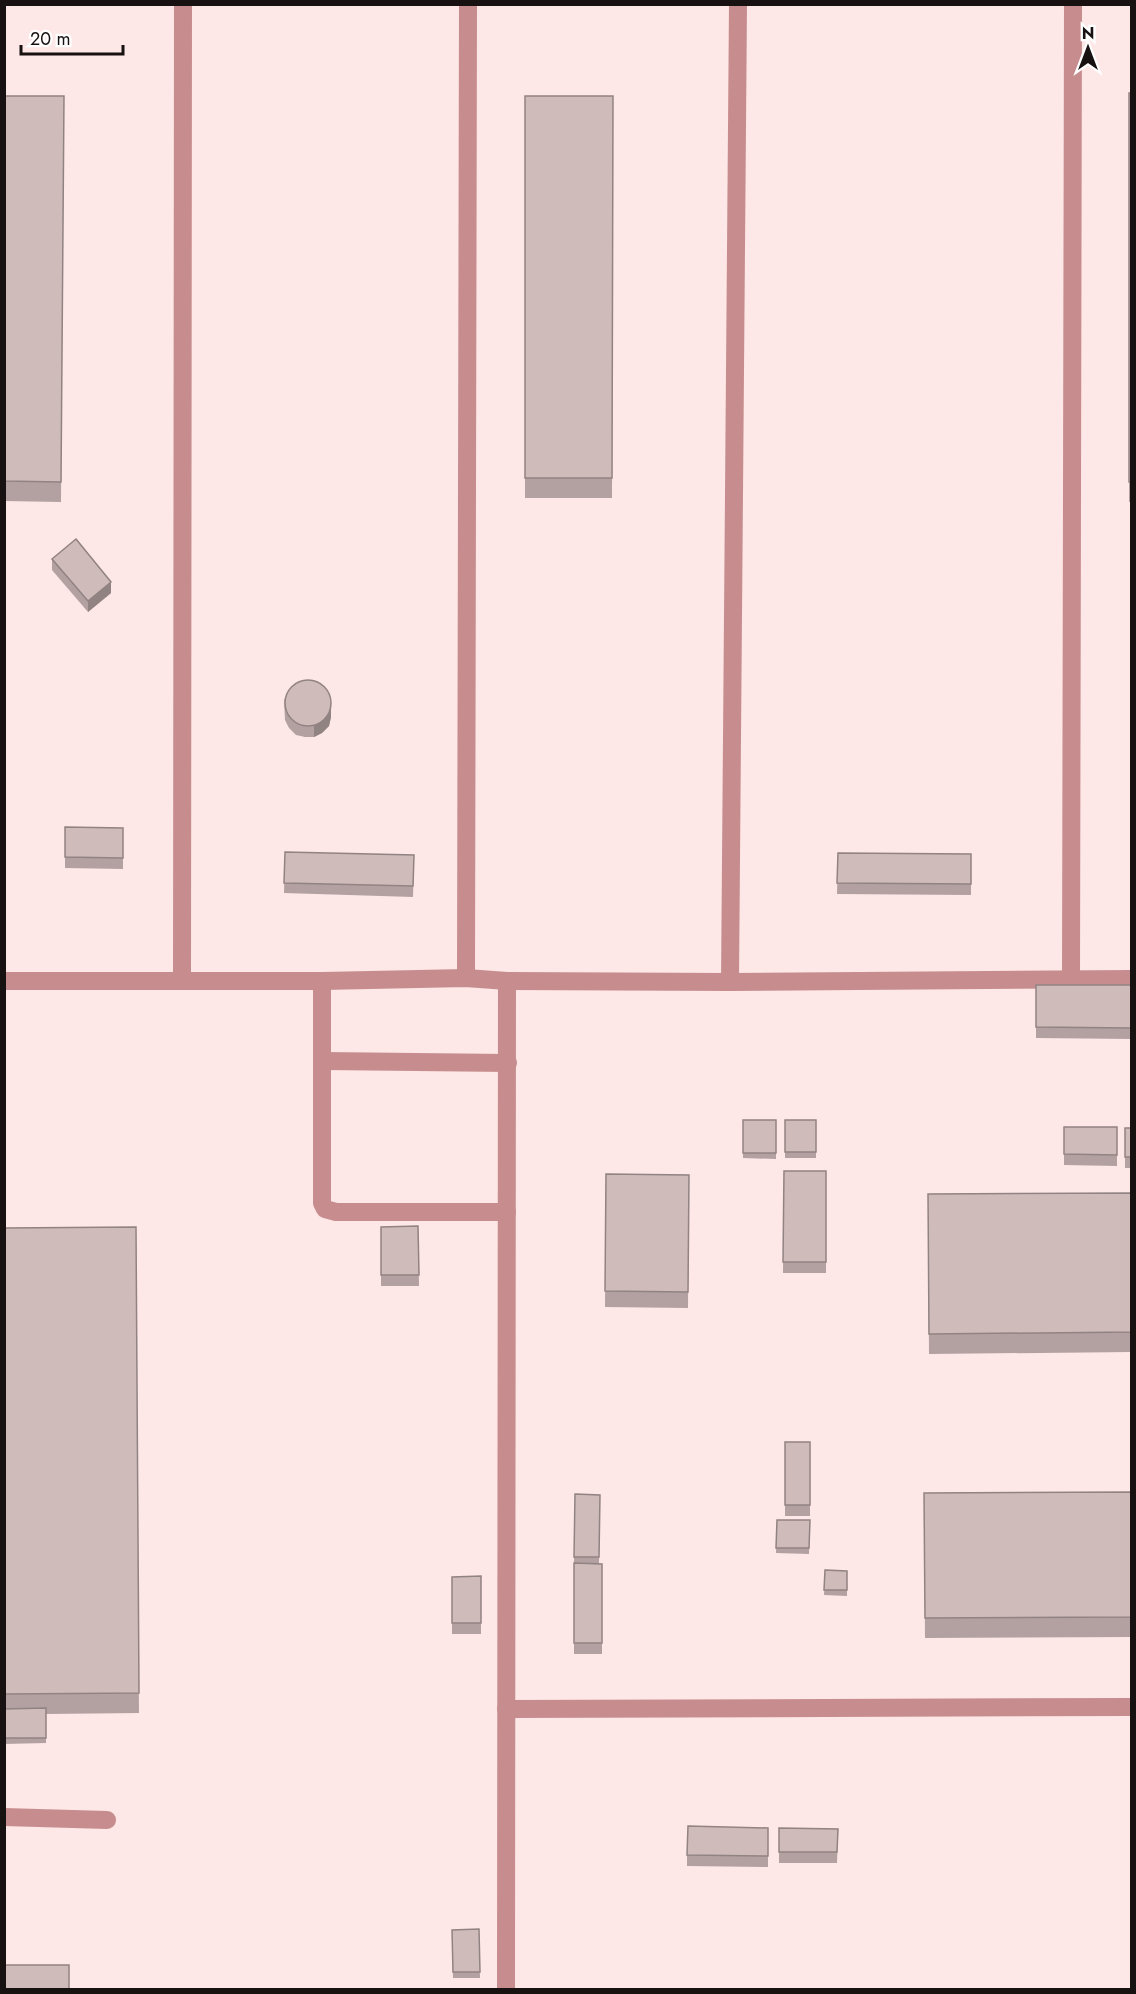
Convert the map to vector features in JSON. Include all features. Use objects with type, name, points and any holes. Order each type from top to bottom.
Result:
[{"type":"lane","points":[[182,981],[183,4]]},
{"type":"lane","points":[[466,978],[468,4]]},
{"type":"lane","points":[[730,982],[738,4]]},
{"type":"lane","points":[[1071,979],[1073,4]]},
{"type":"lane","points":[[4,981],[322,981],[466,978],[507,981],[730,982],[1131,979]]},
{"type":"lane","points":[[322,981],[322,1203],[325,1209],[336,1212],[507,1212]]},
{"type":"lane","points":[[506,1989],[507,981]]},
{"type":"lane","points":[[323,1061],[508,1063]]},
{"type":"lane","points":[[506,1710],[1131,1707]]},
{"type":"lane","points":[[4,1817],[107,1820]]},
{"type":"building","points":[[1129,93],[1131,93],[1131,482],[1129,482]]},
{"type":"building","points":[[4,96],[64,96],[61,482],[4,481]]},
{"type":"building","points":[[525,96],[613,96],[612,478],[525,478]]},
{"type":"building","points":[[76,539],[111,582],[88,601],[52,559]]},
{"type":"building","points":[[308,680],[317,681],[325,686],[330,694],[330,712],[325,720],[317,725],[308,726],[299,725],[291,720],[286,712],[285,703],[286,694],[291,686],[299,681]]},
{"type":"building","points":[[65,827],[123,828],[123,858],[65,857]]},
{"type":"building","points":[[285,852],[414,855],[413,886],[284,883]]},
{"type":"building","points":[[838,853],[971,854],[971,884],[837,883]]},
{"type":"building","points":[[1036,985],[1131,985],[1131,1028],[1036,1027]]},
{"type":"building","points":[[743,1120],[776,1120],[776,1153],[743,1153]]},
{"type":"building","points":[[785,1120],[816,1120],[816,1152],[785,1152]]},
{"type":"building","points":[[1064,1127],[1117,1127],[1117,1155],[1064,1154]]},
{"type":"building","points":[[1125,1128],[1131,1128],[1131,1157],[1125,1157]]},
{"type":"building","points":[[784,1171],[826,1171],[826,1262],[783,1262]]},
{"type":"building","points":[[606,1174],[689,1175],[688,1292],[605,1291]]},
{"type":"building","points":[[1131,1193],[1131,1332],[929,1334],[928,1194]]},
{"type":"building","points":[[418,1226],[419,1275],[381,1275],[381,1227]]},
{"type":"building","points":[[136,1227],[139,1693],[4,1694],[4,1228]]},
{"type":"building","points":[[785,1442],[810,1442],[810,1505],[785,1505]]},
{"type":"building","points":[[1131,1492],[1131,1617],[925,1618],[924,1493]]},
{"type":"building","points":[[575,1494],[600,1495],[599,1557],[574,1557]]},
{"type":"building","points":[[777,1520],[810,1520],[809,1548],[776,1548]]},
{"type":"building","points":[[574,1563],[602,1564],[602,1643],[574,1643]]},
{"type":"building","points":[[825,1570],[847,1571],[847,1590],[824,1590]]},
{"type":"building","points":[[481,1576],[481,1623],[452,1623],[452,1577]]},
{"type":"building","points":[[46,1708],[46,1738],[4,1738],[4,1709]]},
{"type":"building","points":[[688,1826],[768,1828],[768,1856],[687,1855]]},
{"type":"building","points":[[779,1828],[838,1829],[837,1852],[779,1852]]},
{"type":"building","points":[[479,1929],[480,1972],[453,1972],[452,1930]]},
{"type":"building","points":[[4,1965],[69,1965],[69,1989],[4,1989]]}]
